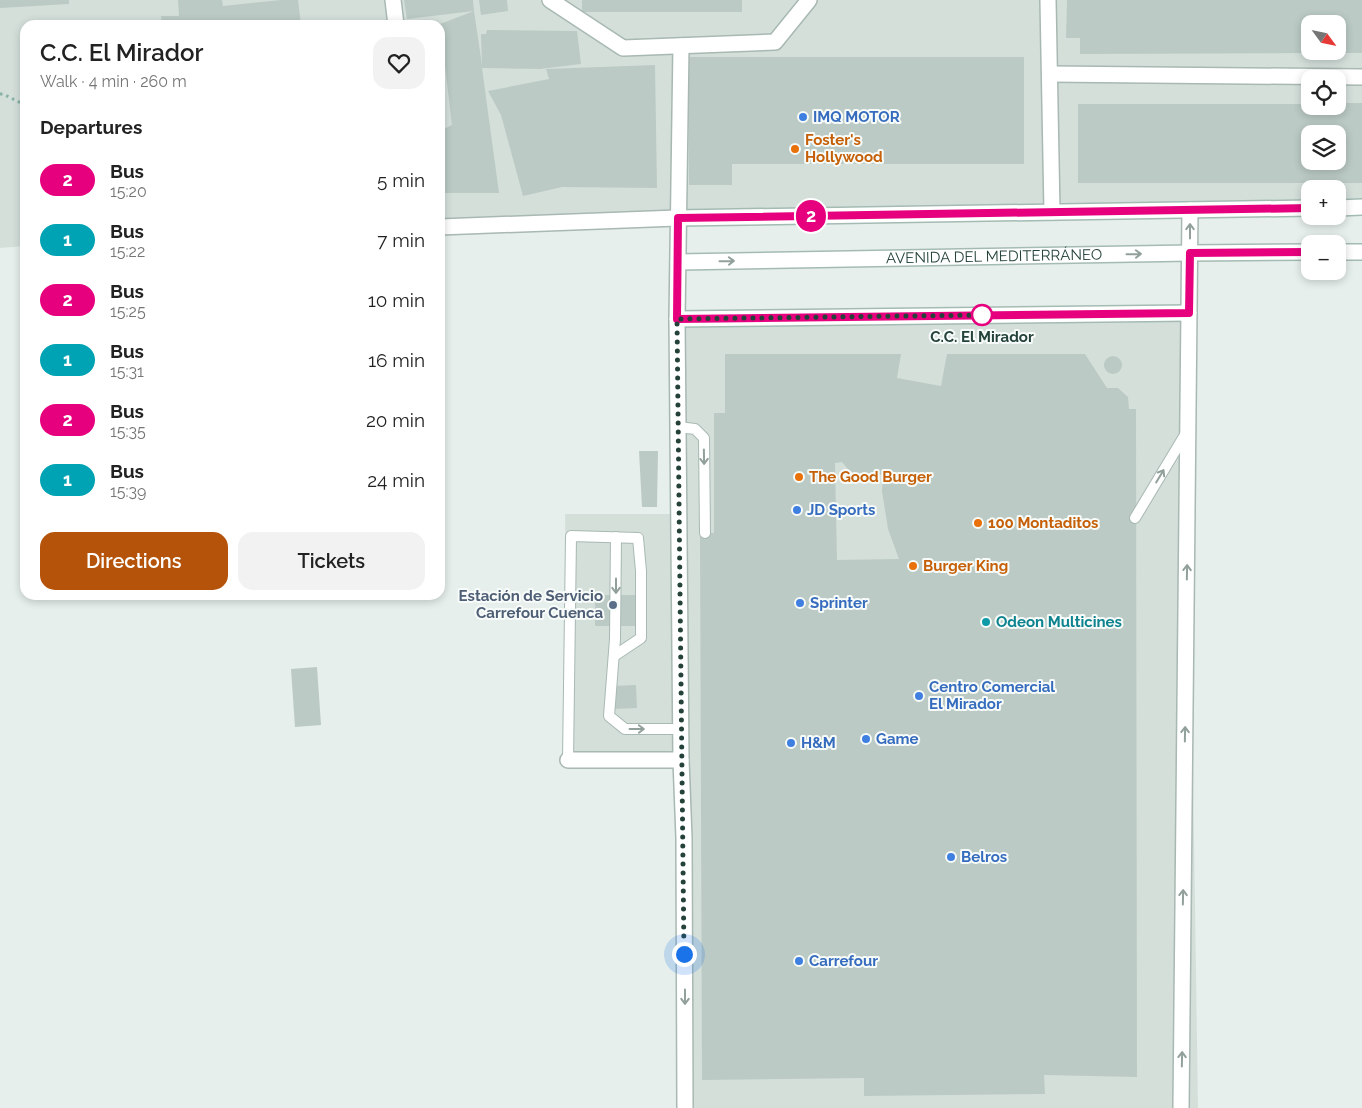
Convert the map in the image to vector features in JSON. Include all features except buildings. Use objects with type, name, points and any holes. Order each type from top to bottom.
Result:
[{"type":"street","points":[[393,0],[395,20]]},
{"type":"street","points":[[550,0],[623,48],[775,42],[809,0]]},
{"type":"street","points":[[1048,0],[1052,212]]},
{"type":"street","points":[[681,46],[677,319],[681,760],[684,838],[685,1108]]},
{"type":"street","points":[[1050,74],[1362,78]]},
{"type":"street","points":[[1346,208],[1362,207]]},
{"type":"street","points":[[445,227],[678,218],[1301,208]]},
{"type":"street","points":[[1181,1108],[1190,210]]},
{"type":"street","name":"AVENIDA DEL MEDITERRÁNEO","points":[[678,262],[1301,252]]},
{"type":"street","points":[[1346,252],[1362,252]]},
{"type":"street","points":[[677,319],[1189,313]]},
{"type":"street","points":[[568,760],[681,760]]},
{"type":"lane","points":[[678,427],[695,429],[704,438],[705,533]]},
{"type":"lane","points":[[1135,518],[1188,430]]},
{"type":"lane","points":[[568,760],[571,536],[638,538],[641,571],[641,638],[614,656]]},
{"type":"lane","points":[[616,537],[615,639],[609,716],[625,729],[682,729]]},
{"type":"path","points":[[0,94],[20,103]]},
{"type":"shaded area","points":[[0,0],[1362,0],[1362,207],[1346,208],[1346,180],[1301,180],[1301,208],[445,227],[445,20],[20,20],[20,246],[0,248]]},
{"type":"shaded area","name":"Centro Comercial El Mirador","points":[[1189,313],[1188,430],[1198,1108],[685,1108],[681,761],[568,760],[565,514],[679,514],[677,319]]},
{"type":"bus line","name":"2","points":[[1301,208],[678,218],[677,319],[1189,313],[1190,253],[1301,252]]},
{"type":"place","name":"IMQ MOTOR","points":[[803,117]]},
{"type":"place","name":"Foster's Hollywood","points":[[795,149]]},
{"type":"place","name":"C.C. El Mirador","points":[[982,315]]},
{"type":"place","name":"The Good Burger","points":[[799,477]]},
{"type":"place","name":"JD Sports","points":[[797,510]]},
{"type":"place","name":"100 Montaditos","points":[[978,523]]},
{"type":"place","name":"Burger King","points":[[913,566]]},
{"type":"place","name":"Sprinter","points":[[800,603]]},
{"type":"place","name":"Estación de Servicio Carrefour Cuenca","points":[[613,605]]},
{"type":"place","name":"Odeon Multicines","points":[[986,622]]},
{"type":"place","name":"Centro Comercial El Mirador","points":[[919,696]]},
{"type":"place","name":"Game","points":[[866,739]]},
{"type":"place","name":"H&M","points":[[791,743]]},
{"type":"place","name":"Belros","points":[[951,857]]},
{"type":"place","name":"Carrefour","points":[[799,961]]},
{"type":"route","points":[[684,954],[677,319],[982,315]]}]
